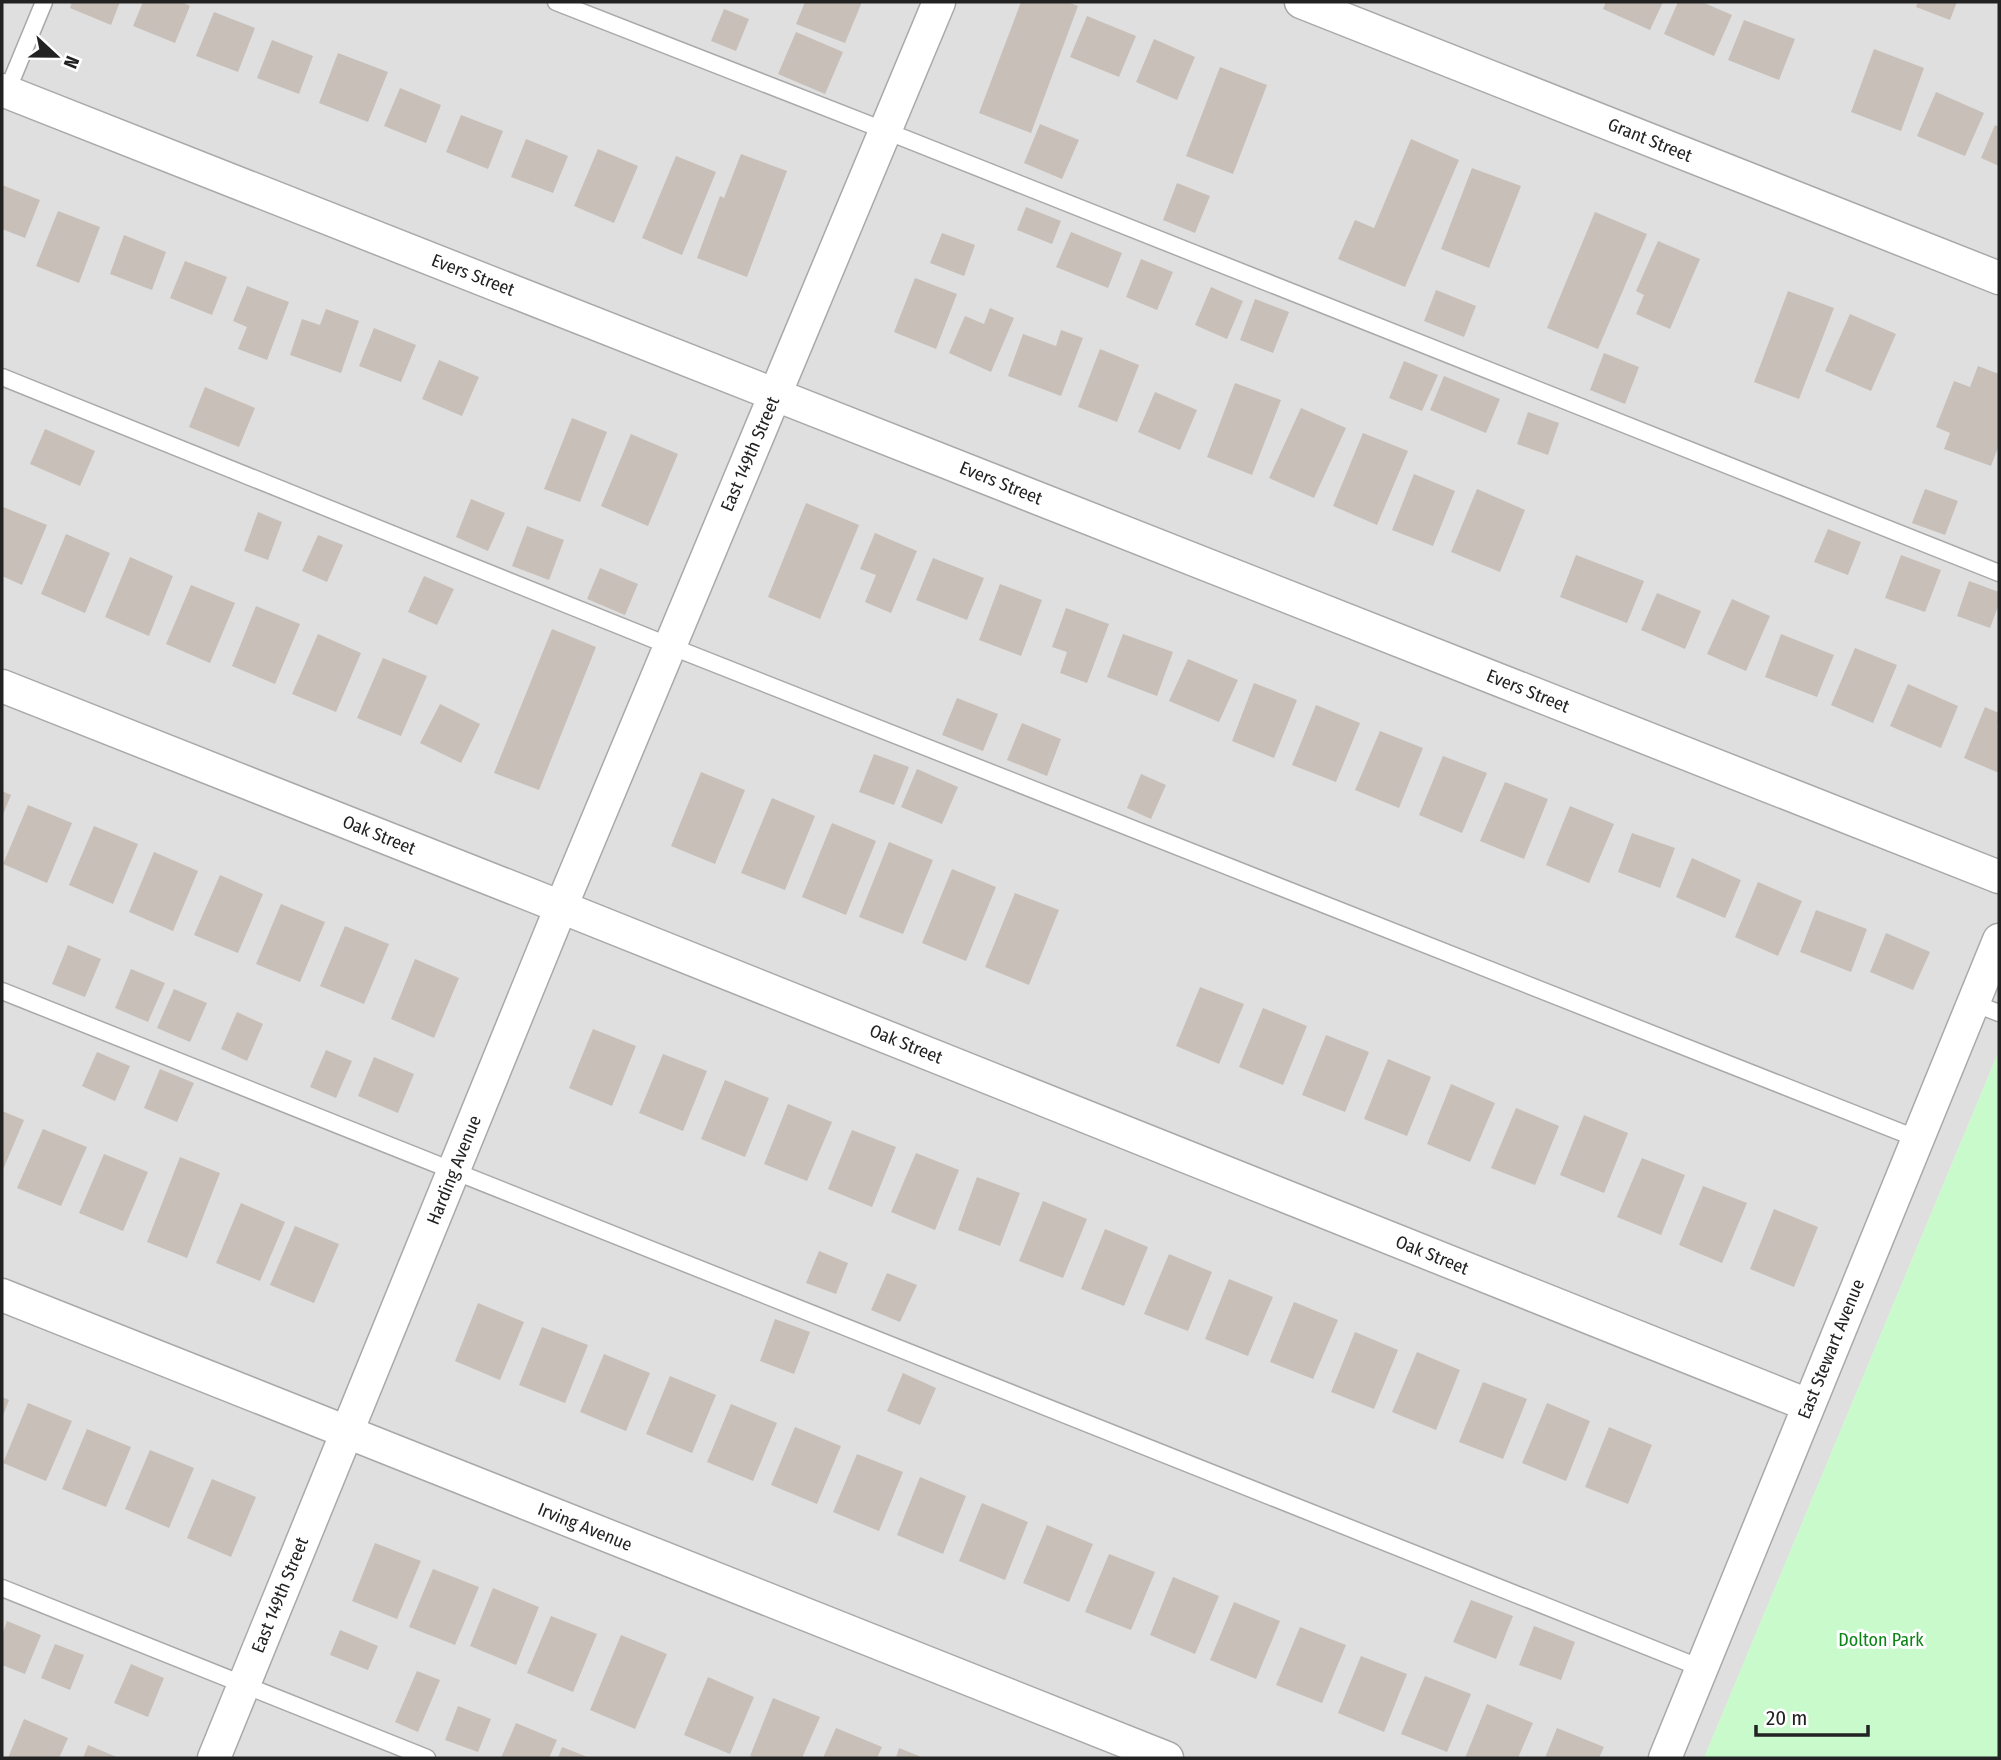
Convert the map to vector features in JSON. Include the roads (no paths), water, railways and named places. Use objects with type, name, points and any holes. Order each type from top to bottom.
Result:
[{"type":"street","name":"East 149th Street","points":[[561,907],[939,2]]},
{"type":"street","name":"Grant Street","points":[[1301,2],[1999,278]]},
{"type":"street","name":"Evers Street","points":[[3,95],[775,394],[1999,877]]},
{"type":"street","name":"Oak Street","points":[[2,686],[1808,1405]]},
{"type":"street","name":"Harding Avenue","points":[[346,1432],[561,907]]},
{"type":"street","name":"East Stewart Avenue","points":[[1665,1758],[1918,1139],[1986,1008],[1999,940]]},
{"type":"street","name":"Irving Avenue","points":[[2,1296],[1167,1758]]},
{"type":"street","name":"East 149th Street","points":[[214,1758],[346,1432]]},
{"type":"lane","points":[[3,95],[44,2]]},
{"type":"lane","points":[[556,2],[1999,573]]},
{"type":"lane","points":[[2,377],[670,646],[1918,1139]]},
{"type":"lane","points":[[2,991],[1702,1668]]},
{"type":"lane","points":[[2,1588],[427,1758]]},
{"type":"park label","name":"Dolton Park","points":[[1881,1640]]}]
